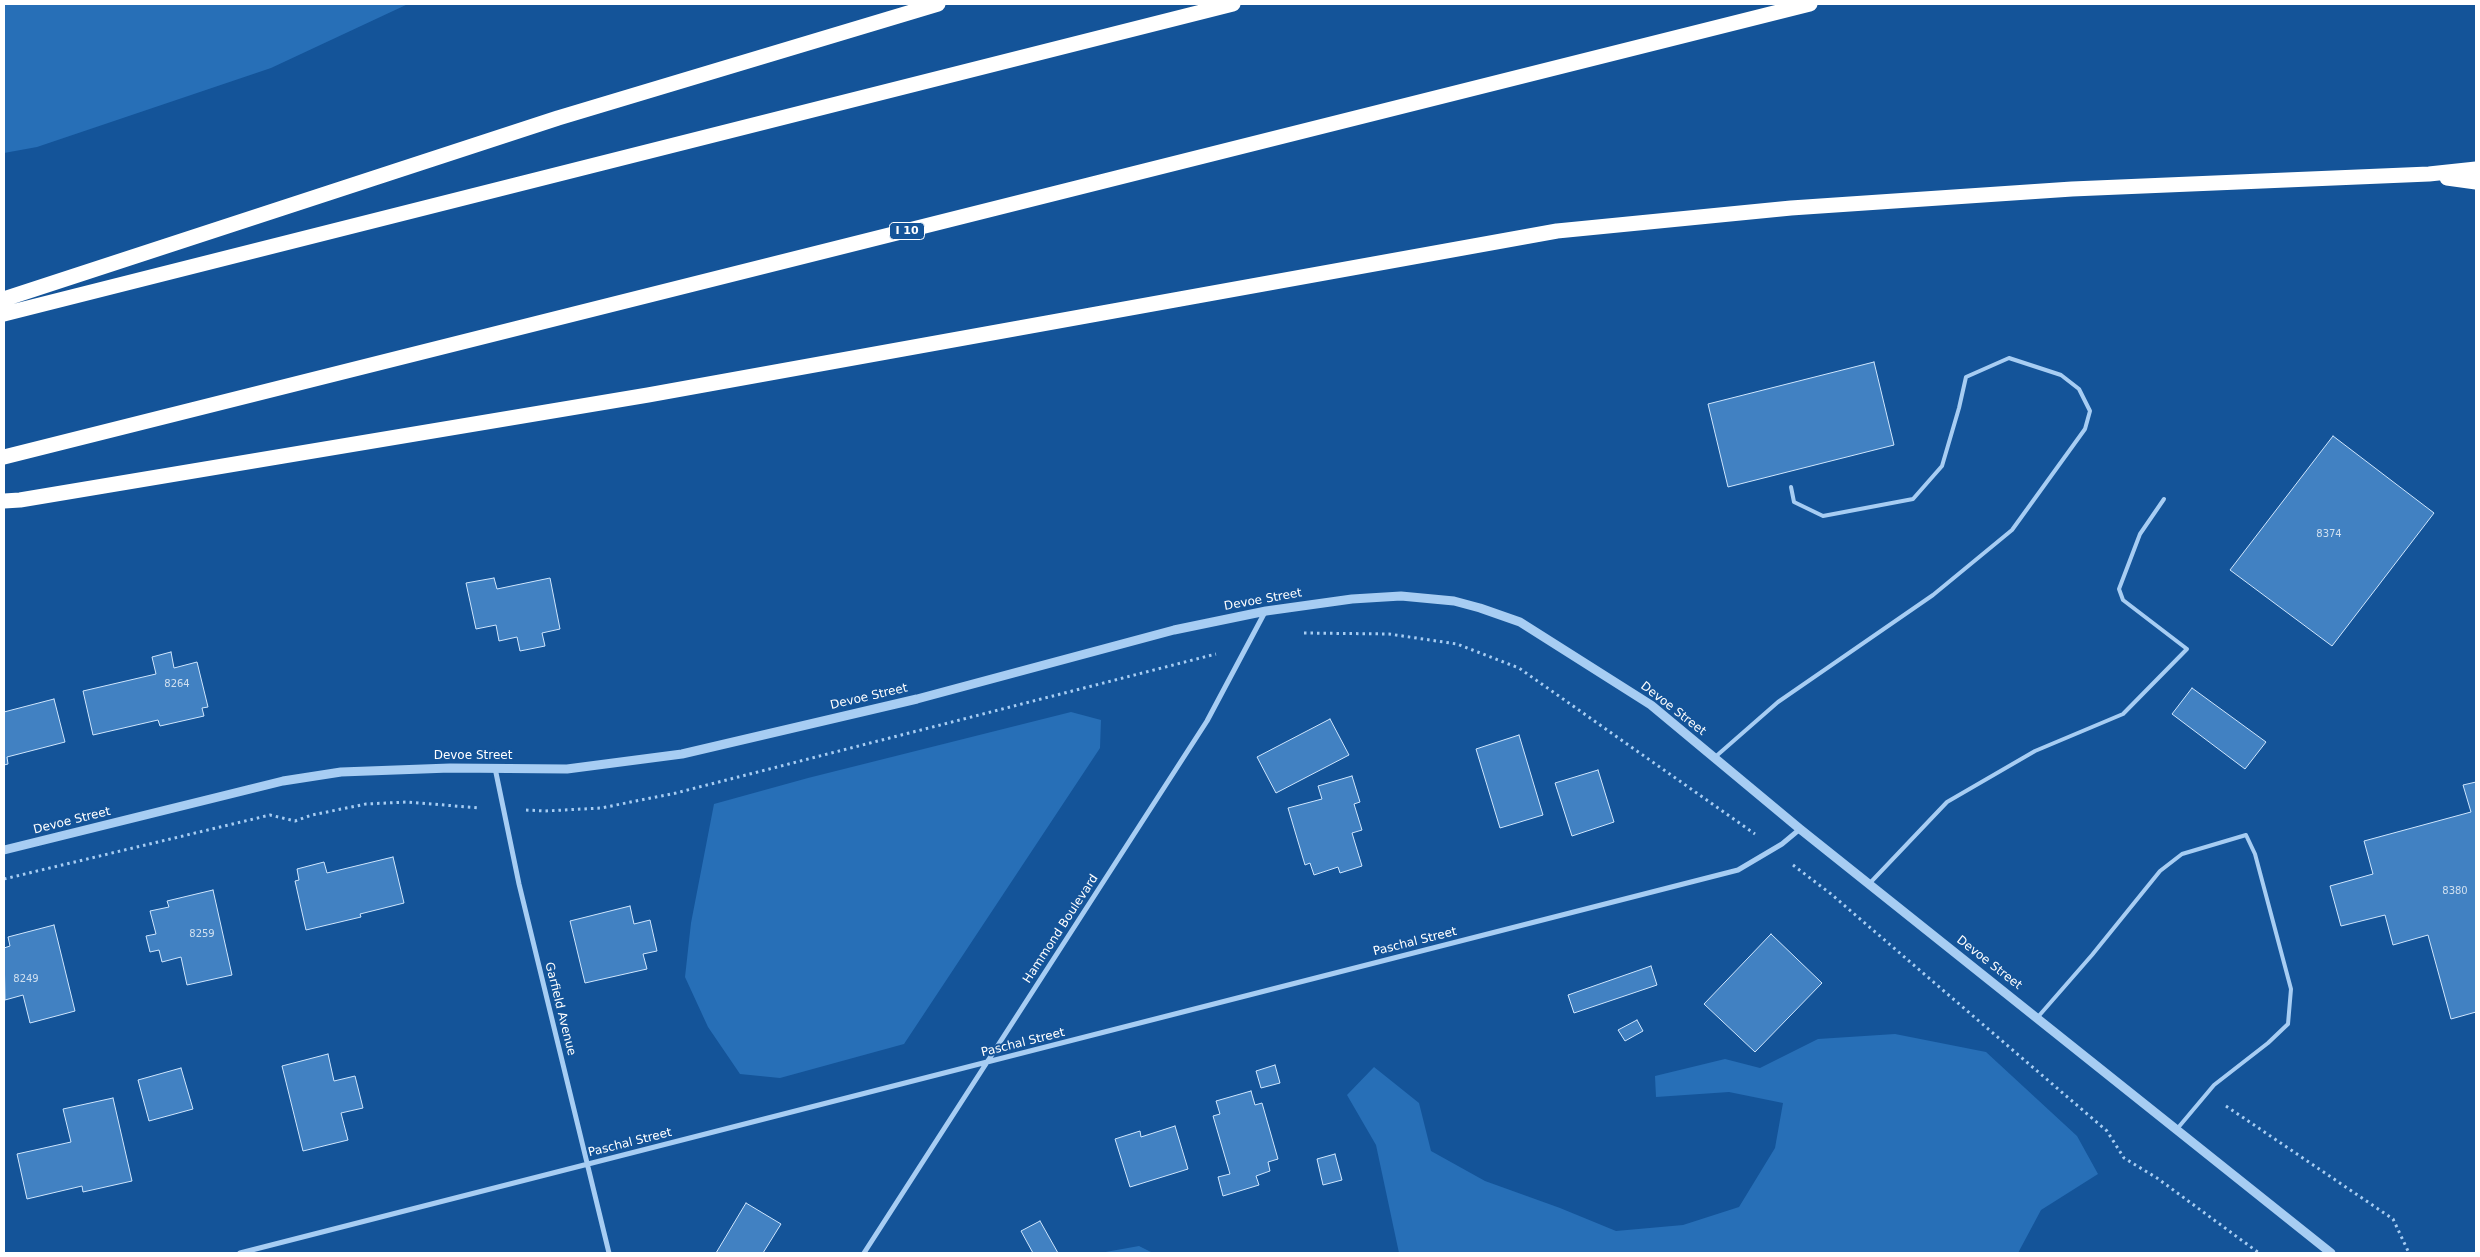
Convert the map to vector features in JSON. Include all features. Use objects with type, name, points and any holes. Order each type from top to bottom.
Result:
[{"type":"highway","points":[[4,299],[558,118],[938,4]]},
{"type":"highway","points":[[4,314],[1233,4]]},
{"type":"highway","name":"I 10","points":[[4,457],[1810,4]]},
{"type":"highway","points":[[4,501],[638,397],[1557,231],[1791,208],[2072,190],[2428,174],[2476,168]]},
{"type":"highway","points":[[2428,174],[2476,182]]},
{"type":"street","name":"Devoe Street","points":[[4,850],[283,781],[341,772],[450,768],[566,770],[682,754],[916,699],[1174,630],[1266,611],[1352,599],[1401,596],[1454,602],[1480,608],[1520,622],[1651,705],[1800,829],[2331,1253]]},
{"type":"street","name":"Hammond Boulevard","points":[[864,1253],[1206,722],[1266,611]]},
{"type":"street","name":"Garfield Avenue","points":[[496,768],[519,884],[608,1253]]},
{"type":"street","name":"Paschal Street","points":[[240,1253],[1738,870],[1773,849],[1800,829]]},
{"type":"lane","points":[[1714,758],[1778,702],[1933,595],[2012,530],[2085,429],[2090,411],[2079,388],[2061,374],[2009,358],[1966,377],[1942,466],[1914,499],[1822,516],[1794,502],[1791,487]]},
{"type":"lane","points":[[1869,884],[1947,802],[2035,751],[2123,714],[2187,649],[2123,600],[2118,589],[2140,534],[2164,499]]},
{"type":"lane","points":[[2037,1018],[2092,955],[2160,871],[2182,854],[2246,835],[2255,854],[2291,988],[2288,1024],[2209,1091],[2176,1130]]},
{"type":"path","points":[[1297,633],[1389,634],[1457,644],[1520,668],[1741,824],[1831,894],[2107,1131],[2124,1158],[2157,1178],[2259,1253]]},
{"type":"path","points":[[4,879],[270,815],[295,821],[312,815],[366,804],[407,802],[504,810],[545,811],[601,808],[676,793],[1247,646]]},
{"type":"path","points":[[2209,1091],[2221,1102],[2393,1219],[2409,1253]]},
{"type":"shaded area","points":[[4,4],[408,4],[271,68],[37,147],[4,153]]},
{"type":"shaded area","points":[[1071,712],[1101,720],[1100,748],[904,1044],[780,1078],[740,1074],[708,1027],[685,977],[691,923],[714,804],[808,778]]},
{"type":"shaded area","points":[[1895,1034],[1986,1052],[2077,1136],[2098,1174],[2041,1210],[2018,1253],[1399,1253],[1376,1145],[1347,1095],[1374,1067],[1419,1103],[1431,1151],[1485,1181],[1560,1208],[1616,1231],[1683,1225],[1739,1207],[1775,1148],[1783,1103],[1729,1092],[1656,1097],[1655,1076],[1725,1059],[1760,1068],[1818,1039]]},
{"type":"shaded area","points":[[1139,1246],[1153,1253],[1100,1253]]},
{"type":"building","points":[[1874,362],[1894,445],[1728,487],[1708,404]]},
{"type":"building","points":[[2333,436],[2434,513],[2332,646],[2230,570]]},
{"type":"building","points":[[494,578],[497,589],[550,578],[560,629],[542,633],[545,646],[520,651],[517,637],[499,641],[496,625],[476,629],[466,583]]},
{"type":"building","points":[[171,652],[174,668],[197,662],[208,707],[202,708],[204,716],[160,726],[158,720],[93,735],[83,691],[156,674],[152,657]]},
{"type":"building","points":[[2192,688],[2266,742],[2245,769],[2172,714]]},
{"type":"building","points":[[54,699],[65,742],[7,757],[8,764],[4,765],[4,712]]},
{"type":"building","points":[[1330,719],[1349,755],[1276,793],[1257,757]]},
{"type":"building","points":[[1519,735],[1543,815],[1500,828],[1476,749]]},
{"type":"building","points":[[1598,770],[1614,822],[1572,836],[1555,783]]},
{"type":"building","points":[[1352,776],[1360,802],[1354,804],[1362,830],[1352,833],[1362,866],[1340,873],[1338,867],[1314,875],[1310,863],[1305,865],[1288,808],[1322,799],[1318,786]]},
{"type":"building","points":[[2476,782],[2476,1012],[2451,1019],[2428,935],[2393,945],[2385,915],[2341,926],[2330,886],[2373,874],[2364,841],[2471,812],[2463,785]]},
{"type":"building","points":[[393,857],[404,903],[360,914],[361,917],[306,930],[295,881],[299,880],[297,869],[324,862],[327,873]]},
{"type":"building","points":[[213,890],[232,975],[187,985],[181,957],[162,962],[159,950],[150,952],[146,936],[156,934],[150,911],[169,907],[167,901]]},
{"type":"building","points":[[630,906],[634,924],[650,920],[657,951],[643,954],[647,969],[585,983],[570,921]]},
{"type":"building","points":[[54,925],[75,1011],[30,1023],[23,995],[5,1000],[4,948],[10,946],[8,937]]},
{"type":"building","points":[[1771,934],[1822,983],[1755,1052],[1704,1004]]},
{"type":"building","points":[[1651,966],[1657,985],[1574,1013],[1568,995]]},
{"type":"building","points":[[1637,1020],[1643,1031],[1625,1041],[1618,1030]]},
{"type":"building","points":[[328,1054],[334,1081],[355,1076],[363,1108],[341,1113],[348,1140],[303,1151],[282,1066]]},
{"type":"building","points":[[1275,1065],[1280,1083],[1261,1088],[1256,1071]]},
{"type":"building","points":[[181,1068],[193,1109],[149,1121],[138,1080]]},
{"type":"building","points":[[1251,1091],[1255,1105],[1262,1103],[1278,1159],[1268,1162],[1270,1171],[1256,1176],[1259,1185],[1223,1196],[1218,1177],[1230,1174],[1213,1116],[1220,1114],[1216,1101]]},
{"type":"building","points":[[113,1098],[132,1181],[83,1192],[82,1186],[27,1199],[17,1154],[71,1142],[63,1109]]},
{"type":"building","points":[[1175,1126],[1188,1169],[1130,1187],[1115,1139],[1140,1131],[1141,1137]]},
{"type":"building","points":[[1335,1154],[1342,1180],[1323,1185],[1317,1159]]},
{"type":"building","points":[[746,1203],[781,1224],[763,1253],[716,1253]]},
{"type":"building","points":[[1040,1221],[1058,1253],[1033,1253],[1021,1231]]}]
